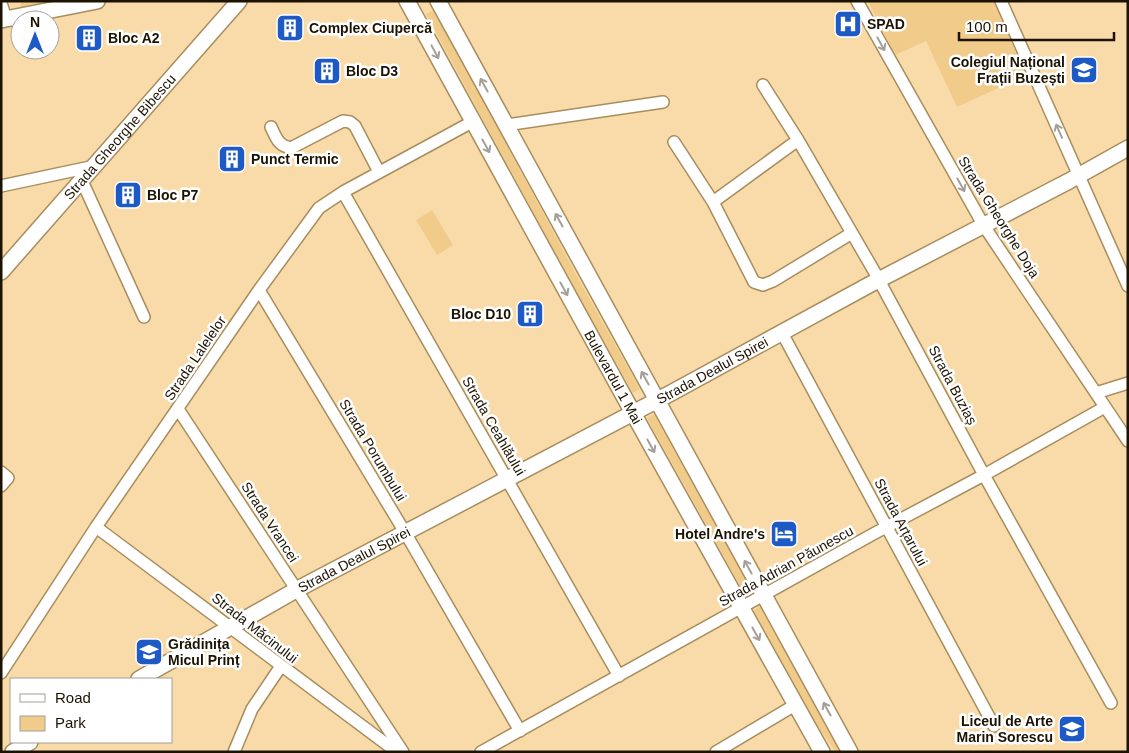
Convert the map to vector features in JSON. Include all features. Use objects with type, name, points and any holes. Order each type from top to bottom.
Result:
[{"type":"main road","points":[[3,20],[97,1]]},
{"type":"main road","name":"Strada Gheorghe Bibescu","points":[[1,272],[239,1]]},
{"type":"main road","name":"Bulevardul 1 Mai","points":[[408,1],[472,122],[632,413],[822,752]]},
{"type":"main road","name":"Bulevardul 1 Mai","points":[[438,1],[850,752]]},
{"type":"main road","name":"Strada Dealul Spirei","points":[[141,678],[296,590],[406,534],[878,280],[1079,176],[1128,148]]},
{"type":"main road","points":[[13,752],[28,743]]},
{"type":"street","name":"Strada Gheorghe Doja","points":[[857,1],[984,226],[1128,441]]},
{"type":"street","points":[[1000,1],[1128,286]]},
{"type":"street","points":[[1,3],[3,20]]},
{"type":"street","name":"Strada Buziaș","points":[[763,85],[798,140],[852,233],[1111,703]]},
{"type":"street","points":[[506,125],[662,102]]},
{"type":"street","points":[[271,127],[278,142],[283,147],[290,148],[343,121],[350,122],[356,126],[379,172]]},
{"type":"street","name":"Strada Lalelelor","points":[[1,673],[96,527],[259,290],[319,208],[343,192],[472,122]]},
{"type":"street","points":[[713,202],[798,140]]},
{"type":"street","points":[[674,142],[713,202],[754,282],[762,285],[773,281],[852,233]]},
{"type":"street","points":[[1,186],[95,166]]},
{"type":"street","points":[[82,181],[144,317]]},
{"type":"street","name":"Strada Ceahlăului","points":[[343,192],[619,676]]},
{"type":"street","name":"Strada Porumbului","points":[[259,290],[406,534],[520,731]]},
{"type":"street","name":"Strada Arțarului","points":[[781,332],[994,726]]},
{"type":"street","points":[[1096,393],[1128,383]]},
{"type":"street","name":"Strada Adrian Păunescu","points":[[481,752],[1105,407]]},
{"type":"street","name":"Strada Vrancei","points":[[178,409],[402,752]]},
{"type":"street","points":[[1,472],[8,478],[1,486]]},
{"type":"street","name":"Strada Măcinului","points":[[96,527],[396,752]]},
{"type":"street","points":[[234,752],[252,709],[281,666]]},
{"type":"street","points":[[716,752],[796,706]]},
{"type":"green space","points":[[24,1],[78,1],[21,10],[21,3]]},
{"type":"green space","points":[[868,1],[996,1],[1029,74],[957,107],[926,41],[895,55]]},
{"type":"green space","points":[[434,10],[585,291],[640,389],[633,393],[426,14]]},
{"type":"green space","points":[[432,210],[453,245],[437,255],[416,220]]},
{"type":"green space","points":[[654,414],[750,587],[743,591],[647,418]]},
{"type":"green space","points":[[760,606],[841,752],[836,752],[817,725],[753,611]]},
{"type":"place","name":"SPAD","points":[[848,24]]},
{"type":"place","name":"Complex Ciupercă","points":[[290,28]]},
{"type":"place","name":"Bloc A2","points":[[89,38]]},
{"type":"place","name":"Colegiul Național Frații Buzești","points":[[1084,70]]},
{"type":"place","name":"Bloc D3","points":[[327,71]]},
{"type":"place","name":"Punct Termic","points":[[232,159]]},
{"type":"place","name":"Bloc P7","points":[[128,195]]},
{"type":"place","name":"Bloc D10","points":[[530,314]]},
{"type":"place","name":"Hotel Andre's","points":[[784,534]]},
{"type":"place","name":"Grădinița Micul Prinț","points":[[149,652]]},
{"type":"place","name":"Liceul de Arte Marin Sorescu","points":[[1072,729]]}]
